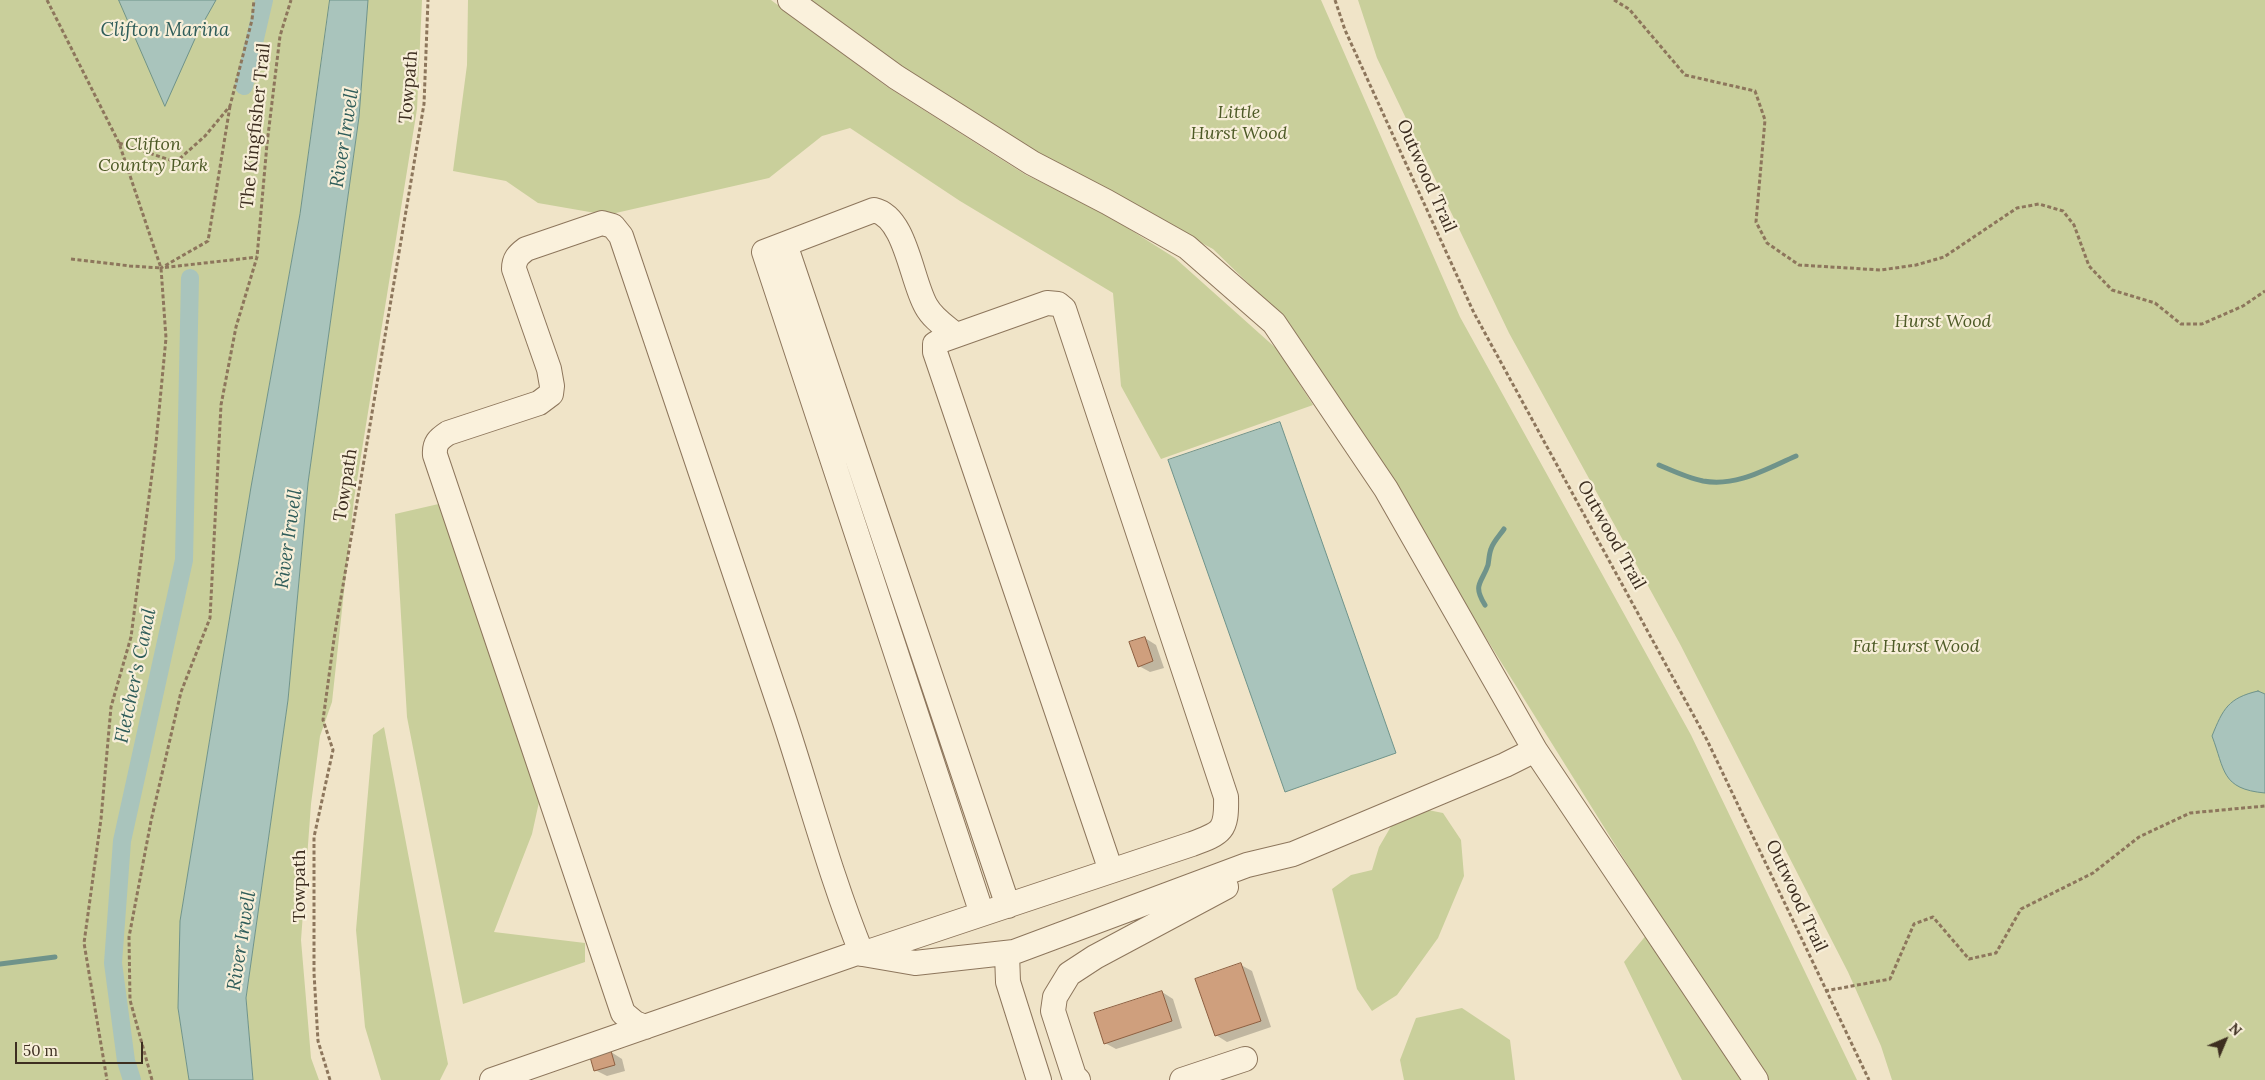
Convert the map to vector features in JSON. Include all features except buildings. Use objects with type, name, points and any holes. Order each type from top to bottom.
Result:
[{"type":"lane","points":[[790,0],[896,77],[1032,163],[1187,247],[1274,323],[1386,489],[1535,750],[1756,1080]]},
{"type":"lane","points":[[956,335],[935,319],[925,305],[898,230],[884,212],[874,210],[764,252],[982,914]]},
{"type":"lane","points":[[645,1027],[635,1023],[623,1013],[434,448],[436,443],[448,433],[539,403],[551,394],[549,369],[514,269],[514,262],[519,254],[526,249],[602,223],[613,226],[621,236],[784,721],[846,916],[862,954]]},
{"type":"lane","points":[[785,244],[1008,906]]},
{"type":"lane","points":[[862,954],[1008,906],[1216,835],[1222,829],[1225,821],[1226,797],[1064,309],[1058,304],[1047,303],[935,344],[935,352],[1110,871]]},
{"type":"lane","points":[[1078,1080],[1074,1076],[1053,1011],[1054,997],[1069,974],[1095,957],[1184,908],[1293,854],[1505,765],[1535,750]]},
{"type":"lane","points":[[492,1080],[857,953],[915,963],[1014,952],[1247,865],[1293,854]]},
{"type":"lane","points":[[1007,953],[1008,982],[1039,1080]]},
{"type":"lane","points":[[1182,1080],[1245,1059]]},
{"type":"path","points":[[47,0],[119,143],[161,268],[166,338],[156,443],[131,636],[111,708],[101,819],[84,943],[107,1080]]},
{"type":"path","points":[[161,268],[208,241],[230,106],[252,20],[254,0]]},
{"type":"path","name":"The Kingfisher Trail","points":[[152,1080],[130,1000],[129,937],[151,821],[181,692],[210,618],[222,404],[236,327],[257,257],[267,144],[280,36],[291,0]]},
{"type":"path","name":"Towpath","points":[[330,1080],[318,1041],[314,974],[314,837],[333,750],[323,720],[334,639],[424,104],[428,0]]},
{"type":"path","name":"Outwood Trail","points":[[1335,0],[1345,30],[1474,313],[1707,740],[1869,1080]]},
{"type":"path","points":[[1614,0],[1629,9],[1685,75],[1755,91],[1765,120],[1756,222],[1767,244],[1799,265],[1881,270],[1916,265],[1944,257],[2017,208],[2039,204],[2063,211],[2074,225],[2089,266],[2112,290],[2155,303],[2181,324],[2202,324],[2243,306],[2265,291]]},
{"type":"path","points":[[119,143],[176,162],[205,136],[230,106]]},
{"type":"path","points":[[71,259],[161,268],[257,257]]},
{"type":"path","points":[[1825,991],[1890,979],[1914,924],[1933,917],[1970,959],[1996,954],[2022,909],[2093,873],[2139,837],[2190,813],[2265,806]]},
{"type":"green space","name":"Clifton Country Park","points":[[0,0],[330,0],[300,214],[251,487],[180,921],[178,1008],[189,1080],[0,1080]]},
{"type":"green space","points":[[368,0],[422,0],[417,109],[354,499],[332,702],[320,736],[311,804],[301,940],[311,1058],[319,1080],[253,1080],[246,998],[288,700],[308,483],[359,117]]},
{"type":"green space","points":[[468,0],[771,0],[886,86],[1026,175],[1096,208],[1175,258],[1278,350],[1313,405],[1161,459],[1121,386],[1113,293],[960,201],[850,128],[822,136],[769,178],[607,215],[538,203],[506,181],[453,171],[467,65]]},
{"type":"green space","name":"Little Hurst Wood","points":[[804,0],[1321,0],[1460,317],[1691,735],[1857,1080],[1762,1080],[1290,324],[1213,249],[1058,168],[938,96]]},
{"type":"green space","name":"Hurst Wood","points":[[1358,0],[2265,0],[2265,1080],[1892,1080],[1881,1046],[1848,972],[1680,644],[1509,333],[1377,58]]},
{"type":"green space","points":[[443,503],[541,793],[532,834],[494,932],[585,943],[585,962],[463,1004],[407,717],[395,514]]},
{"type":"green space","points":[[384,727],[448,1064],[440,1080],[381,1080],[365,1027],[356,930],[373,735]]},
{"type":"green space","points":[[1423,809],[1443,813],[1461,840],[1464,876],[1438,938],[1397,995],[1372,1011],[1357,989],[1332,889],[1351,875],[1372,870],[1379,847],[1393,823]]},
{"type":"green space","points":[[1648,933],[1743,1080],[1682,1080],[1624,962]]},
{"type":"green space","points":[[1462,1008],[1510,1040],[1515,1080],[1404,1080],[1400,1060],[1416,1018]]},
{"type":"water","name":"Clifton Marina","points":[[119,0],[216,0],[198,32],[165,106]]},
{"type":"water","name":"River Irwell","points":[[330,0],[368,0],[359,117],[308,483],[288,700],[246,998],[253,1080],[189,1080],[178,1008],[180,921],[251,487],[300,214]]},
{"type":"water","points":[[1280,422],[1396,753],[1285,792],[1168,460]]},
{"type":"water","points":[[2258,691],[2265,694],[2265,793],[2251,791],[2232,782],[2223,768],[2212,736],[2223,712],[2233,701]]},
{"type":"waterway","points":[[244,86],[264,0]]},
{"type":"waterway","name":"Fletcher's Canal","points":[[132,1080],[126,1061],[113,963],[122,841],[184,560],[190,278]]},
{"type":"waterway","points":[[1659,465],[1697,480],[1716,482],[1751,476],[1796,456]]},
{"type":"waterway","points":[[1485,605],[1479,592],[1479,584],[1488,565],[1492,546],[1504,529]]},
{"type":"waterway","points":[[0,964],[55,957]]},
{"type":"park label","name":"Fat Hurst Wood","points":[[1916,647]]}]
